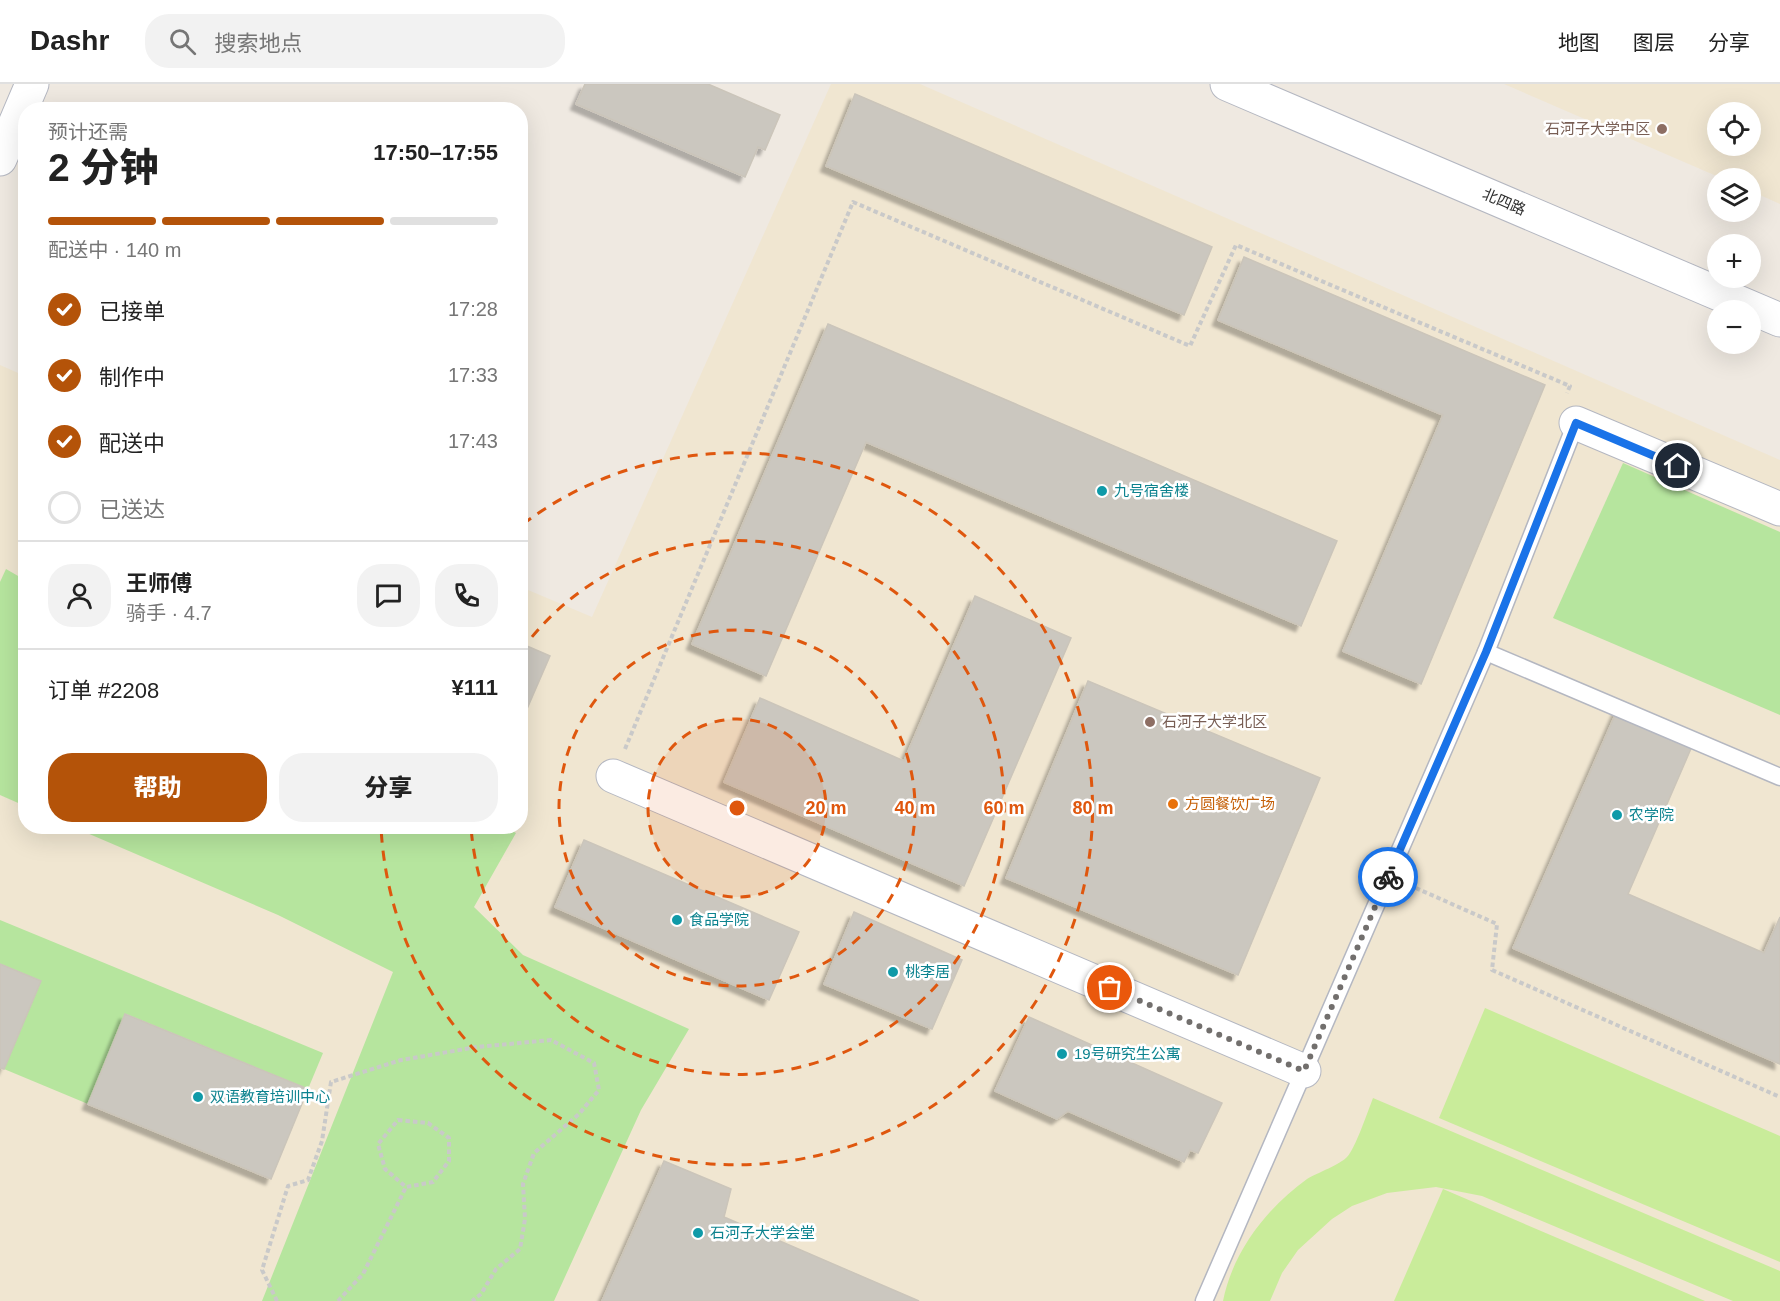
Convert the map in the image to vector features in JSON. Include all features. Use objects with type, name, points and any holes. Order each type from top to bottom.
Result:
[{"type":"street","points":[[24,102],[32,84]]},
{"type":"street","name":"北四路","points":[[1227,84],[1780,320]]},
{"type":"street","points":[[0,159],[18,117]]},
{"type":"street","points":[[1576,423],[1780,509]]},
{"type":"street","points":[[613,776],[1304,1071]]},
{"type":"lane","points":[[1204,1301],[1486,652],[1576,423]]},
{"type":"lane","points":[[1486,652],[1780,777]]},
{"type":"path","points":[[613,776],[853,202],[1190,346],[1236,244],[1570,386],[1558,414],[1576,423]]},
{"type":"path","points":[[1389,876],[1497,924],[1492,970],[1780,1097]]},
{"type":"path","points":[[277,1301],[262,1270],[288,1186],[308,1180],[322,1141],[331,1082],[401,1060],[477,1047],[551,1040],[594,1063],[599,1090],[579,1114],[534,1153],[522,1184],[525,1219],[520,1249],[496,1269],[481,1294],[472,1301]]},
{"type":"path","points":[[398,1120],[428,1123],[449,1138],[449,1161],[433,1182],[406,1187],[385,1169],[378,1144],[398,1120]]},
{"type":"path","points":[[338,1301],[363,1274],[406,1187]]},
{"type":"shaded area","name":"石河子大学北区","points":[[831,84],[920,84],[1780,460],[1780,1301],[0,1301],[0,365],[18,373],[18,834],[528,834],[528,590],[592,617]]},
{"type":"shaded area","name":"石河子大学中区","points":[[1504,84],[1780,84],[1780,204],[1761,195],[1761,168],[1707,168],[1707,172]]},
{"type":"green space","points":[[1623,463],[1780,532],[1780,715],[1553,618]]},
{"type":"green space","points":[[6,569],[18,576],[18,803],[0,795],[0,582]]},
{"type":"green space","points":[[89,834],[515,834],[474,907],[523,955],[689,1029],[641,1110],[554,1301],[262,1301],[393,972],[278,915]]},
{"type":"green space","points":[[0,920],[323,1053],[308,1089],[126,1014],[88,1104],[4,1069],[40,981],[0,964]]},
{"type":"green space","points":[[1485,1008],[1780,1136],[1780,1262],[1439,1118]]},
{"type":"green space","points":[[1373,1098],[1780,1271],[1780,1301],[1733,1301],[1482,1196],[1436,1187],[1387,1193],[1352,1206],[1332,1219],[1298,1250],[1282,1273],[1270,1301],[1223,1301],[1243,1248],[1265,1217],[1307,1179],[1347,1157]]},
{"type":"green space","points":[[1443,1189],[1705,1301],[1394,1301]]},
{"type":"building","points":[[585,84],[708,84],[780,115],[765,150],[758,147],[745,177],[576,104]]},
{"type":"building","points":[[855,94],[1212,247],[1184,315],[826,166]]},
{"type":"building","points":[[1244,257],[1545,385],[1421,684],[1343,651],[1443,415],[1218,320]]},
{"type":"building","name":"九号宿舍楼","points":[[828,324],[1337,541],[1301,626],[866,442],[766,676],[692,644]]},
{"type":"building","points":[[975,596],[1071,638],[964,886],[724,782],[760,698],[904,761]]},
{"type":"building","points":[[528,646],[550,656],[528,707]]},
{"type":"building","name":"方圆餐饮广场","points":[[1088,681],[1320,778],[1238,975],[1006,878]]},
{"type":"building","name":"农学院","points":[[1620,704],[1696,737],[1628,894],[1764,953],[1780,917],[1780,1064],[1513,948]]},
{"type":"building","name":"食品学院","points":[[584,840],[799,932],[769,1000],[555,907]]},
{"type":"building","name":"桃李居","points":[[854,912],[962,960],[932,1029],[824,984]]},
{"type":"building","points":[[0,964],[41,981],[4,1069],[0,1068]]},
{"type":"building","name":"双语教育培训中心","points":[[125,1014],[308,1089],[271,1179],[88,1104]]},
{"type":"building","name":"19号研究生公寓","points":[[1029,1017],[1222,1103],[1198,1153],[1190,1150],[1184,1162],[1068,1111],[1057,1119],[995,1091]]},
{"type":"building","name":"石河子大学会堂","points":[[664,1161],[731,1189],[724,1217],[919,1301],[602,1301]]},
{"type":"way so far","points":[[1110,988],[1304,1071],[1388,877]]},
{"type":"place","name":"石河子大学中区","points":[[1662,129]]},
{"type":"place","name":"九号宿舍楼","points":[[1102,491]]},
{"type":"place","name":"石河子大学北区","points":[[1150,722]]},
{"type":"place","name":"方圆餐饮广场","points":[[1173,804]]},
{"type":"place","name":"农学院","points":[[1617,815]]},
{"type":"place","name":"食品学院","points":[[677,920]]},
{"type":"place","name":"桃李居","points":[[893,972]]},
{"type":"place","name":"19号研究生公寓","points":[[1062,1054]]},
{"type":"place","name":"双语教育培训中心","points":[[198,1097]]},
{"type":"place","name":"石河子大学会堂","points":[[698,1233]]},
{"type":"route","points":[[1388,877],[1486,652],[1576,423],[1678,466]]}]
